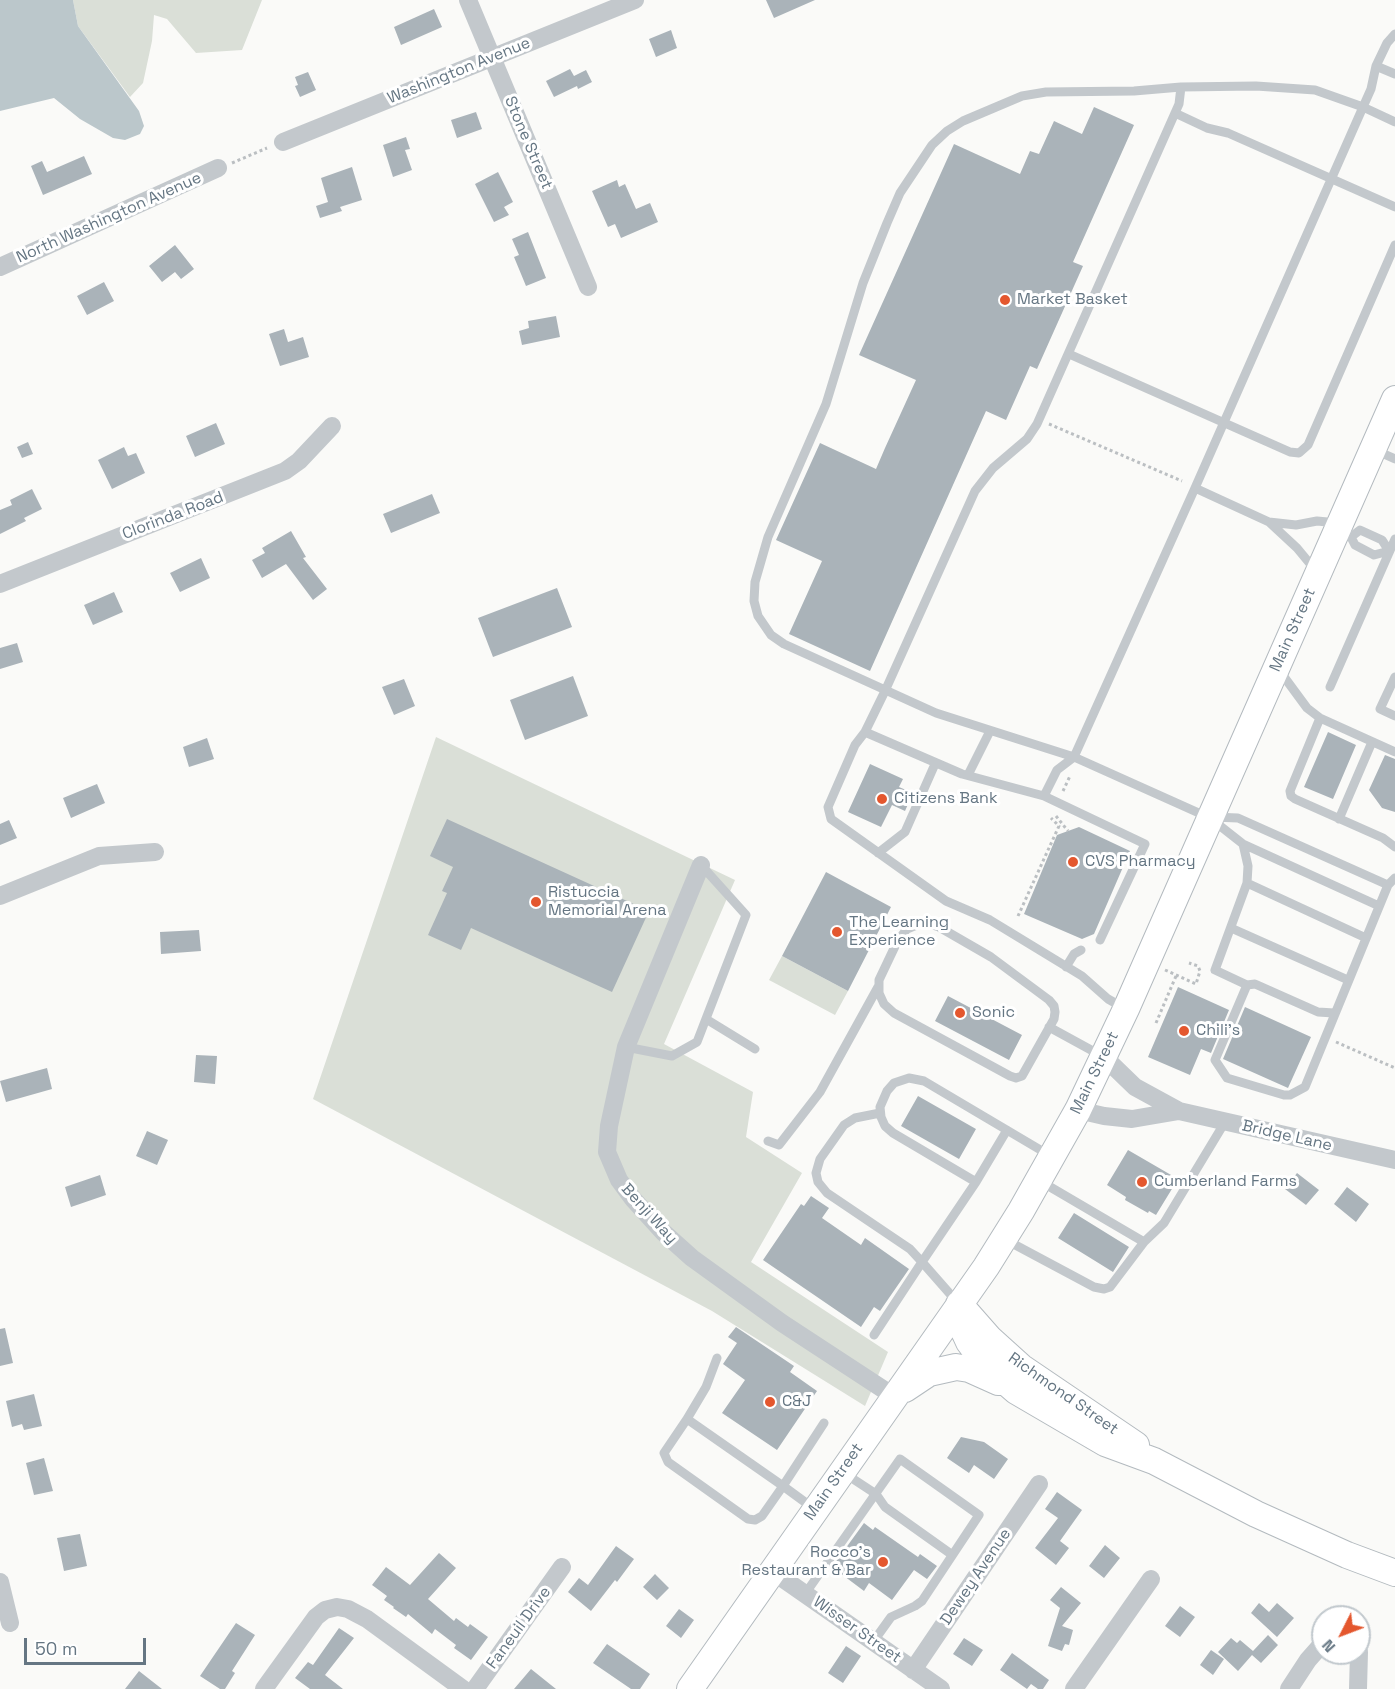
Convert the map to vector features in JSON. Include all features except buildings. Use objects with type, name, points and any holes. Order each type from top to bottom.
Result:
[{"type":"main road","name":"Main Street","points":[[690,1689],[1004,1239],[1078,1110],[1126,1010],[1318,573],[1384,454],[1395,399]]},
{"type":"main road","name":"Richmond Street","points":[[959,1304],[963,1329],[969,1342],[986,1365],[1016,1391],[1096,1438],[1128,1453],[1154,1461],[1256,1514],[1347,1555],[1395,1573]]},
{"type":"main road","name":"Richmond Street","points":[[959,1304],[990,1339],[1021,1366],[1113,1428],[1154,1461]]},
{"type":"main road","points":[[895,1397],[914,1381],[929,1373],[956,1367],[969,1369],[1016,1391]]},
{"type":"street","name":"Stone Street","points":[[468,0],[588,287]]},
{"type":"street","name":"Washington Avenue","points":[[283,142],[634,0]]},
{"type":"street","name":"North Washington Avenue","points":[[0,267],[219,168]]},
{"type":"street","name":"Clorinda Road","points":[[0,584],[285,471],[299,461],[332,426]]},
{"type":"street","points":[[0,896],[99,856],[155,852]]},
{"type":"street","name":"Benji Way","points":[[701,865],[626,1047],[609,1126],[606,1152],[619,1180],[633,1199],[676,1245],[708,1271],[782,1323],[895,1397]]},
{"type":"street","name":"Bridge Lane","points":[[1104,1057],[1135,1087],[1179,1112],[1395,1160]]},
{"type":"street","name":"Bridge Lane","points":[[1078,1110],[1132,1119],[1179,1112]]},
{"type":"street","name":"Dewey Avenue","points":[[913,1670],[1039,1484]]},
{"type":"street","name":"Faneuil Drive","points":[[475,1689],[562,1567]]},
{"type":"street","name":"Wisser Street","points":[[772,1571],[941,1689]]},
{"type":"street","points":[[1074,1689],[1151,1579]]},
{"type":"street","points":[[0,1582],[10,1623]]},
{"type":"street","points":[[264,1689],[312,1622],[321,1612],[330,1608],[348,1609],[367,1619],[463,1689]]},
{"type":"street","points":[[1289,1689],[1311,1657]]},
{"type":"street","points":[[1358,1689],[1359,1665]]},
{"type":"lane","points":[[1044,796],[1056,770],[1074,757],[1371,89],[1376,66],[1387,43],[1395,34]]},
{"type":"lane","points":[[1376,66],[1395,74]]},
{"type":"lane","points":[[1379,906],[1243,844],[1210,818],[1074,757],[936,713],[777,640],[762,623],[756,609],[754,593],[765,546],[826,404],[863,283],[900,193],[926,152],[947,131],[970,117],[1022,96],[1046,92],[1134,91],[1181,87],[1256,86],[1315,90],[1363,107],[1395,122]]},
{"type":"lane","points":[[1126,1010],[1108,999],[1085,978],[990,920],[946,900],[831,819],[828,810],[855,745],[885,691],[975,491],[993,468],[1033,432],[1175,113],[1181,87]]},
{"type":"lane","points":[[1175,113],[1207,128],[1228,133],[1395,207]]},
{"type":"lane","points":[[1069,354],[1293,453],[1305,450],[1395,245]]},
{"type":"lane","points":[[1195,488],[1269,522],[1297,548],[1318,573]]},
{"type":"lane","points":[[1269,522],[1296,525],[1317,520],[1343,530],[1360,530],[1382,540],[1389,552]]},
{"type":"lane","points":[[1343,530],[1355,545],[1374,555],[1389,552]]},
{"type":"lane","points":[[1330,687],[1395,539]]},
{"type":"lane","points":[[1277,668],[1307,708],[1320,718],[1395,752]]},
{"type":"lane","points":[[1395,677],[1380,709],[1395,716]]},
{"type":"lane","points":[[1320,718],[1290,793],[1296,800],[1383,838],[1395,847]]},
{"type":"lane","points":[[968,776],[990,731]]},
{"type":"lane","points":[[864,732],[968,776],[1044,796],[1145,844],[1100,940]]},
{"type":"lane","points":[[1339,819],[1372,742]]},
{"type":"lane","points":[[878,854],[905,831],[936,764]]},
{"type":"lane","points":[[1210,818],[1238,818],[1391,881],[1305,1087],[1290,1095],[1227,1078],[1215,1060],[1247,985]]},
{"type":"lane","points":[[1243,844],[1248,866],[1247,884],[1215,970],[1247,985],[1255,984],[1318,1012],[1334,1013]]},
{"type":"lane","points":[[626,1047],[672,1056],[697,1042],[746,915],[701,865]]},
{"type":"lane","points":[[1247,884],[1366,938]]},
{"type":"lane","points":[[768,1141],[779,1145],[820,1092],[878,987],[881,974],[902,934],[912,926],[926,923],[932,925],[991,957],[1049,1000],[1055,1012],[1025,1074],[1013,1077],[894,1013],[884,1005],[878,987]]},
{"type":"lane","points":[[1231,928],[1348,980]]},
{"type":"lane","points":[[1066,967],[1074,954],[1081,950]]},
{"type":"lane","points":[[706,1020],[755,1049]]},
{"type":"lane","points":[[1049,1027],[1104,1057]]},
{"type":"lane","points":[[976,1182],[889,1130],[880,1113],[881,1101],[890,1086],[903,1078],[924,1081],[1052,1157]]},
{"type":"lane","points":[[880,1113],[855,1118],[844,1125],[818,1163],[817,1177],[827,1193],[910,1248],[959,1304]]},
{"type":"lane","points":[[1004,1239],[1094,1287],[1104,1289],[1115,1284],[1144,1242],[1164,1223],[1225,1122]]},
{"type":"lane","points":[[874,1335],[976,1182],[1007,1130]]},
{"type":"lane","points":[[1039,1180],[1144,1242]]},
{"type":"lane","points":[[717,1358],[706,1387],[666,1449],[665,1458],[748,1519],[758,1519],[824,1424]]},
{"type":"lane","points":[[687,1419],[815,1509]]},
{"type":"lane","points":[[805,1594],[900,1459],[979,1515],[922,1601],[891,1617],[873,1642]]},
{"type":"lane","points":[[842,1471],[876,1494],[885,1507],[951,1554]]},
{"type":"path","points":[[219,168],[283,142]]},
{"type":"path","points":[[1047,423],[1182,481]]},
{"type":"path","points":[[1063,790],[1070,776]]},
{"type":"path","points":[[1053,812],[1068,831]]},
{"type":"path","points":[[1018,916],[1059,826],[1051,818]]},
{"type":"path","points":[[1150,856],[1167,864]]},
{"type":"path","points":[[1164,970],[1196,984],[1200,971],[1198,966],[1189,963]]},
{"type":"path","points":[[1156,1023],[1176,976]]},
{"type":"path","points":[[1334,1041],[1395,1068]]},
{"type":"shaded area","points":[[0,0],[73,0],[78,26],[139,111],[144,126],[140,134],[125,140],[113,138],[80,119],[54,98],[0,111]]},
{"type":"shaded area","points":[[73,0],[262,0],[242,50],[196,53],[167,19],[154,15],[152,41],[143,83],[130,97],[78,26]]},
{"type":"shaded area","points":[[436,737],[735,880],[664,1044],[753,1092],[746,1137],[802,1173],[751,1262],[888,1352],[865,1406],[712,1311],[313,1099]]},
{"type":"shaded area","points":[[782,956],[848,991],[835,1015],[769,980]]},
{"type":"place","name":"Market Basket","points":[[1005,300]]},
{"type":"place","name":"Citizens Bank","points":[[882,799]]},
{"type":"place","name":"CVS Pharmacy","points":[[1073,862]]},
{"type":"place","name":"Ristuccia Memorial Arena","points":[[536,902]]},
{"type":"place","name":"The Learning Experience","points":[[837,932]]},
{"type":"place","name":"Sonic","points":[[960,1013]]},
{"type":"place","name":"Chili's","points":[[1184,1031]]},
{"type":"place","name":"Cumberland Farms","points":[[1142,1182]]},
{"type":"place","name":"C&J","points":[[770,1402]]},
{"type":"place","name":"Rocco's Restaurant & Bar","points":[[883,1562]]}]
